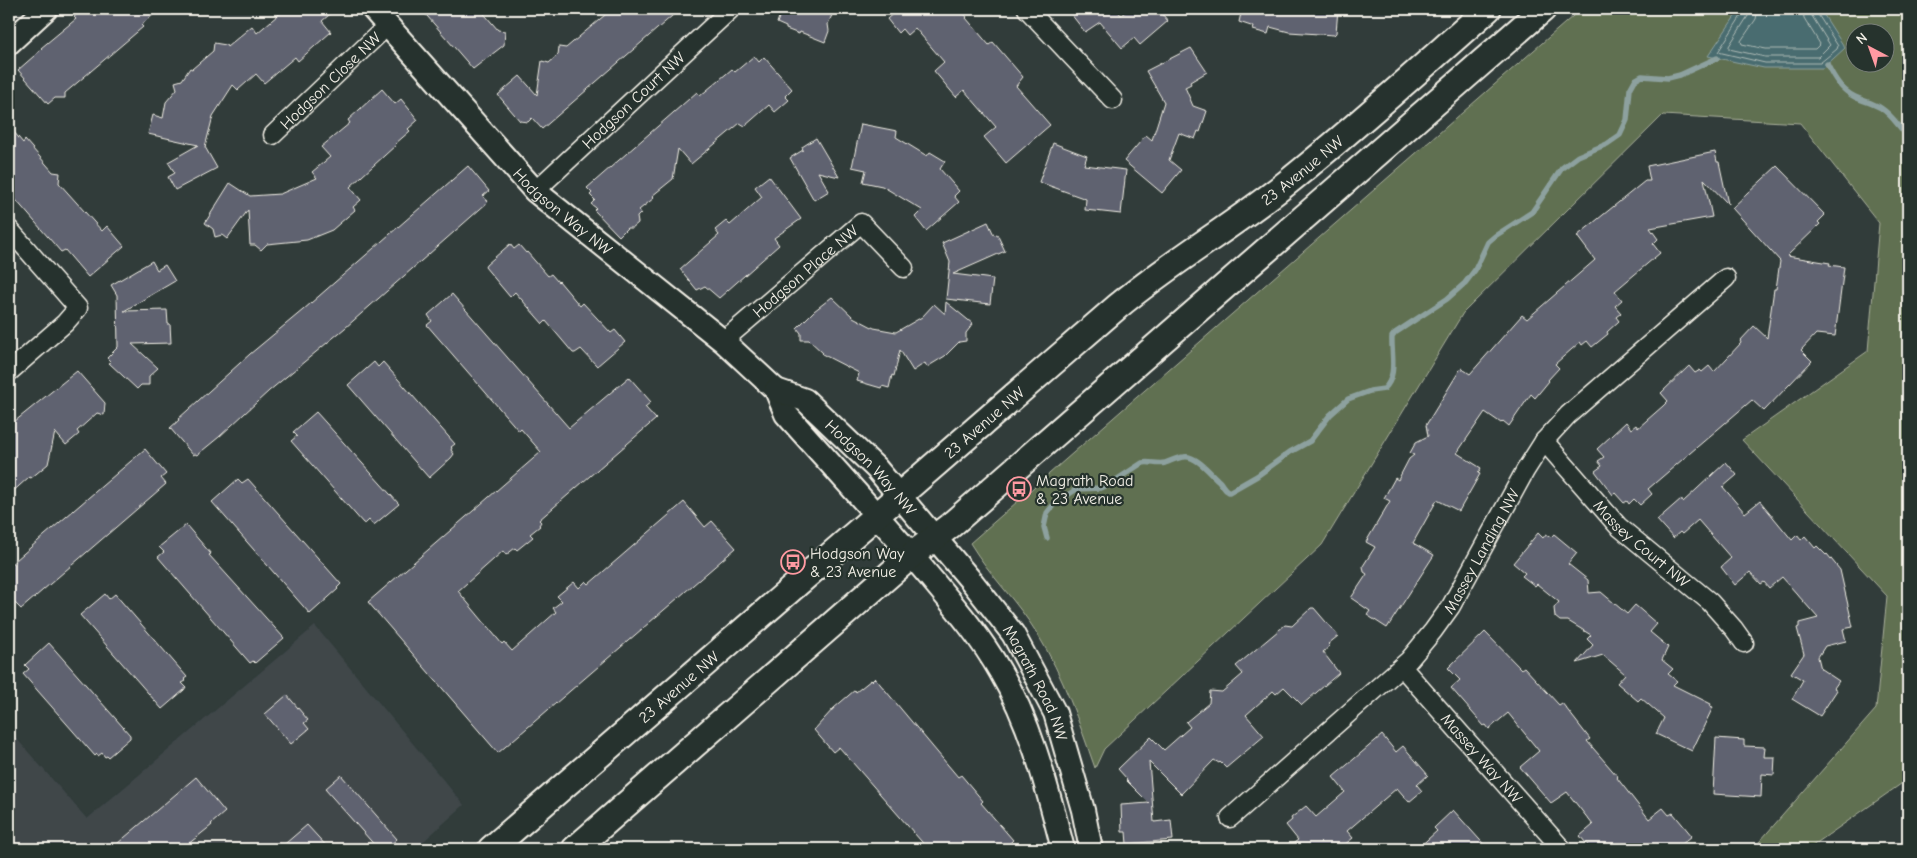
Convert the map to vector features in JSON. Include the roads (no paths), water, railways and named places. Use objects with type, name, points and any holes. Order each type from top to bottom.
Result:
[{"type":"main road","name":"23 Avenue NW","points":[[491,849],[1117,306],[1140,287],[1214,237],[1288,183],[1488,9]]},
{"type":"main road","points":[[575,849],[1543,9]]},
{"type":"street","points":[[9,43],[46,9]]},
{"type":"street","name":"Hodgson Court NW","points":[[536,191],[731,9]]},
{"type":"street","points":[[1027,9],[1113,100]]},
{"type":"street","name":"Hodgson Way NW","points":[[380,17],[536,191],[723,341],[776,390],[805,400],[876,468],[935,537]]},
{"type":"street","name":"Hodgson Close NW","points":[[274,135],[380,17]]},
{"type":"street","name":"Hodgson Place NW","points":[[723,341],[861,223],[904,268]]},
{"type":"street","points":[[9,229],[78,308],[65,323],[9,372]]},
{"type":"street","name":"Massey Landing NW","points":[[1230,818],[1402,667],[1434,631],[1450,606],[1525,471],[1544,441],[1568,416],[1726,278]]},
{"type":"street","name":"Hodgson Way NW","points":[[776,390],[786,414],[912,556]]},
{"type":"street","name":"Massey Court NW","points":[[1544,441],[1618,526],[1710,602],[1744,643]]},
{"type":"street","name":"Magrath Road NW","points":[[935,537],[1013,634],[1041,686],[1061,732],[1083,810],[1091,849]]},
{"type":"street","name":"Magrath Road NW","points":[[912,556],[968,623],[1000,672],[1036,752],[1063,849]]},
{"type":"street","name":"Massey Way NW","points":[[1402,667],[1562,849]]},
{"type":"water","points":[[1740,9],[1820,9],[1844,46],[1844,49],[1823,68],[1764,68],[1708,56]]},
{"type":"waterway","points":[[1047,538],[1044,527],[1047,513],[1055,503],[1077,489],[1101,488],[1142,463],[1165,463],[1189,457],[1207,469],[1225,490],[1229,492],[1310,441],[1330,415],[1348,399],[1370,391],[1384,389],[1391,378],[1393,364],[1392,337],[1395,333],[1447,299],[1465,283],[1475,270],[1488,242],[1532,212],[1562,168],[1578,156],[1607,144],[1620,135],[1627,120],[1630,89],[1635,80],[1642,76],[1668,78],[1680,75],[1717,58]]},
{"type":"waterway","points":[[1827,64],[1835,79],[1846,91],[1881,108],[1908,136]]},
{"type":"place","name":"Magrath Road & 23 Avenue","points":[[1019,489]]},
{"type":"place","name":"Hodgson Way & 23 Avenue","points":[[793,562]]}]
